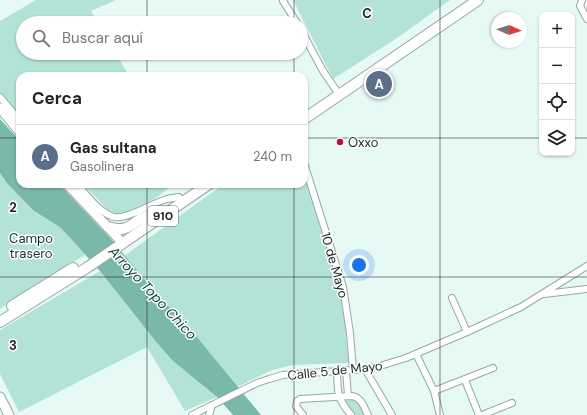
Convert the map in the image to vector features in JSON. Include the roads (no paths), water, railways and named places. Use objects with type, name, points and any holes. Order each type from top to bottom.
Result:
[{"type":"main road","points":[[308,116],[457,11],[467,0]]},
{"type":"main road","points":[[308,109],[457,11],[478,0]]},
{"type":"main road","name":"910","points":[[0,322],[192,188]]},
{"type":"main road","name":"910","points":[[115,243],[203,188]]},
{"type":"main road","points":[[108,227],[124,229],[144,217],[152,215]]},
{"type":"main road","name":"910","points":[[0,314],[85,264]]},
{"type":"street","points":[[582,0],[580,6],[587,19]]},
{"type":"street","points":[[283,1],[293,16]]},
{"type":"street","points":[[308,43],[323,71],[336,90]]},
{"type":"street","points":[[0,97],[16,116]]},
{"type":"street","points":[[0,108],[16,127]]},
{"type":"street","name":"10 de Mayo","points":[[308,177],[343,287],[350,333],[348,396]]},
{"type":"street","points":[[72,188],[108,227],[115,243]]},
{"type":"street","points":[[81,188],[96,205],[106,213],[118,218],[165,199],[179,197]]},
{"type":"street","name":"Calle 5 de Mayo","points":[[192,415],[257,383],[283,375],[349,370],[395,362],[467,332],[514,310],[543,294],[587,266]]},
{"type":"street","points":[[543,294],[587,289]]},
{"type":"street","points":[[452,298],[467,332]]},
{"type":"street","points":[[416,354],[434,391],[440,415]]},
{"type":"street","points":[[365,368],[392,415]]},
{"type":"street","points":[[434,391],[493,368]]},
{"type":"street","points":[[337,371],[338,397],[341,404],[351,415]]},
{"type":"street","points":[[465,380],[479,415]]},
{"type":"street","points":[[303,415],[296,406],[297,401],[300,399],[354,396],[358,398],[368,415]]},
{"type":"street","points":[[0,397],[9,415]]},
{"type":"street","points":[[482,415],[512,403]]},
{"type":"street","points":[[209,415],[212,405]]},
{"type":"water","name":"Arroyo Topo Chico","points":[[0,119],[16,137],[16,188],[63,188],[111,239],[159,297],[191,330],[261,415],[233,415],[217,397],[173,361],[100,271],[61,228],[33,210],[7,183],[0,173]]},
{"type":"place","name":"Gas sultana","points":[[379,84]]},
{"type":"place","name":"Oxxo","points":[[340,142]]},
{"type":"park label","name":"Campo trasero","points":[[31,246]]}]
